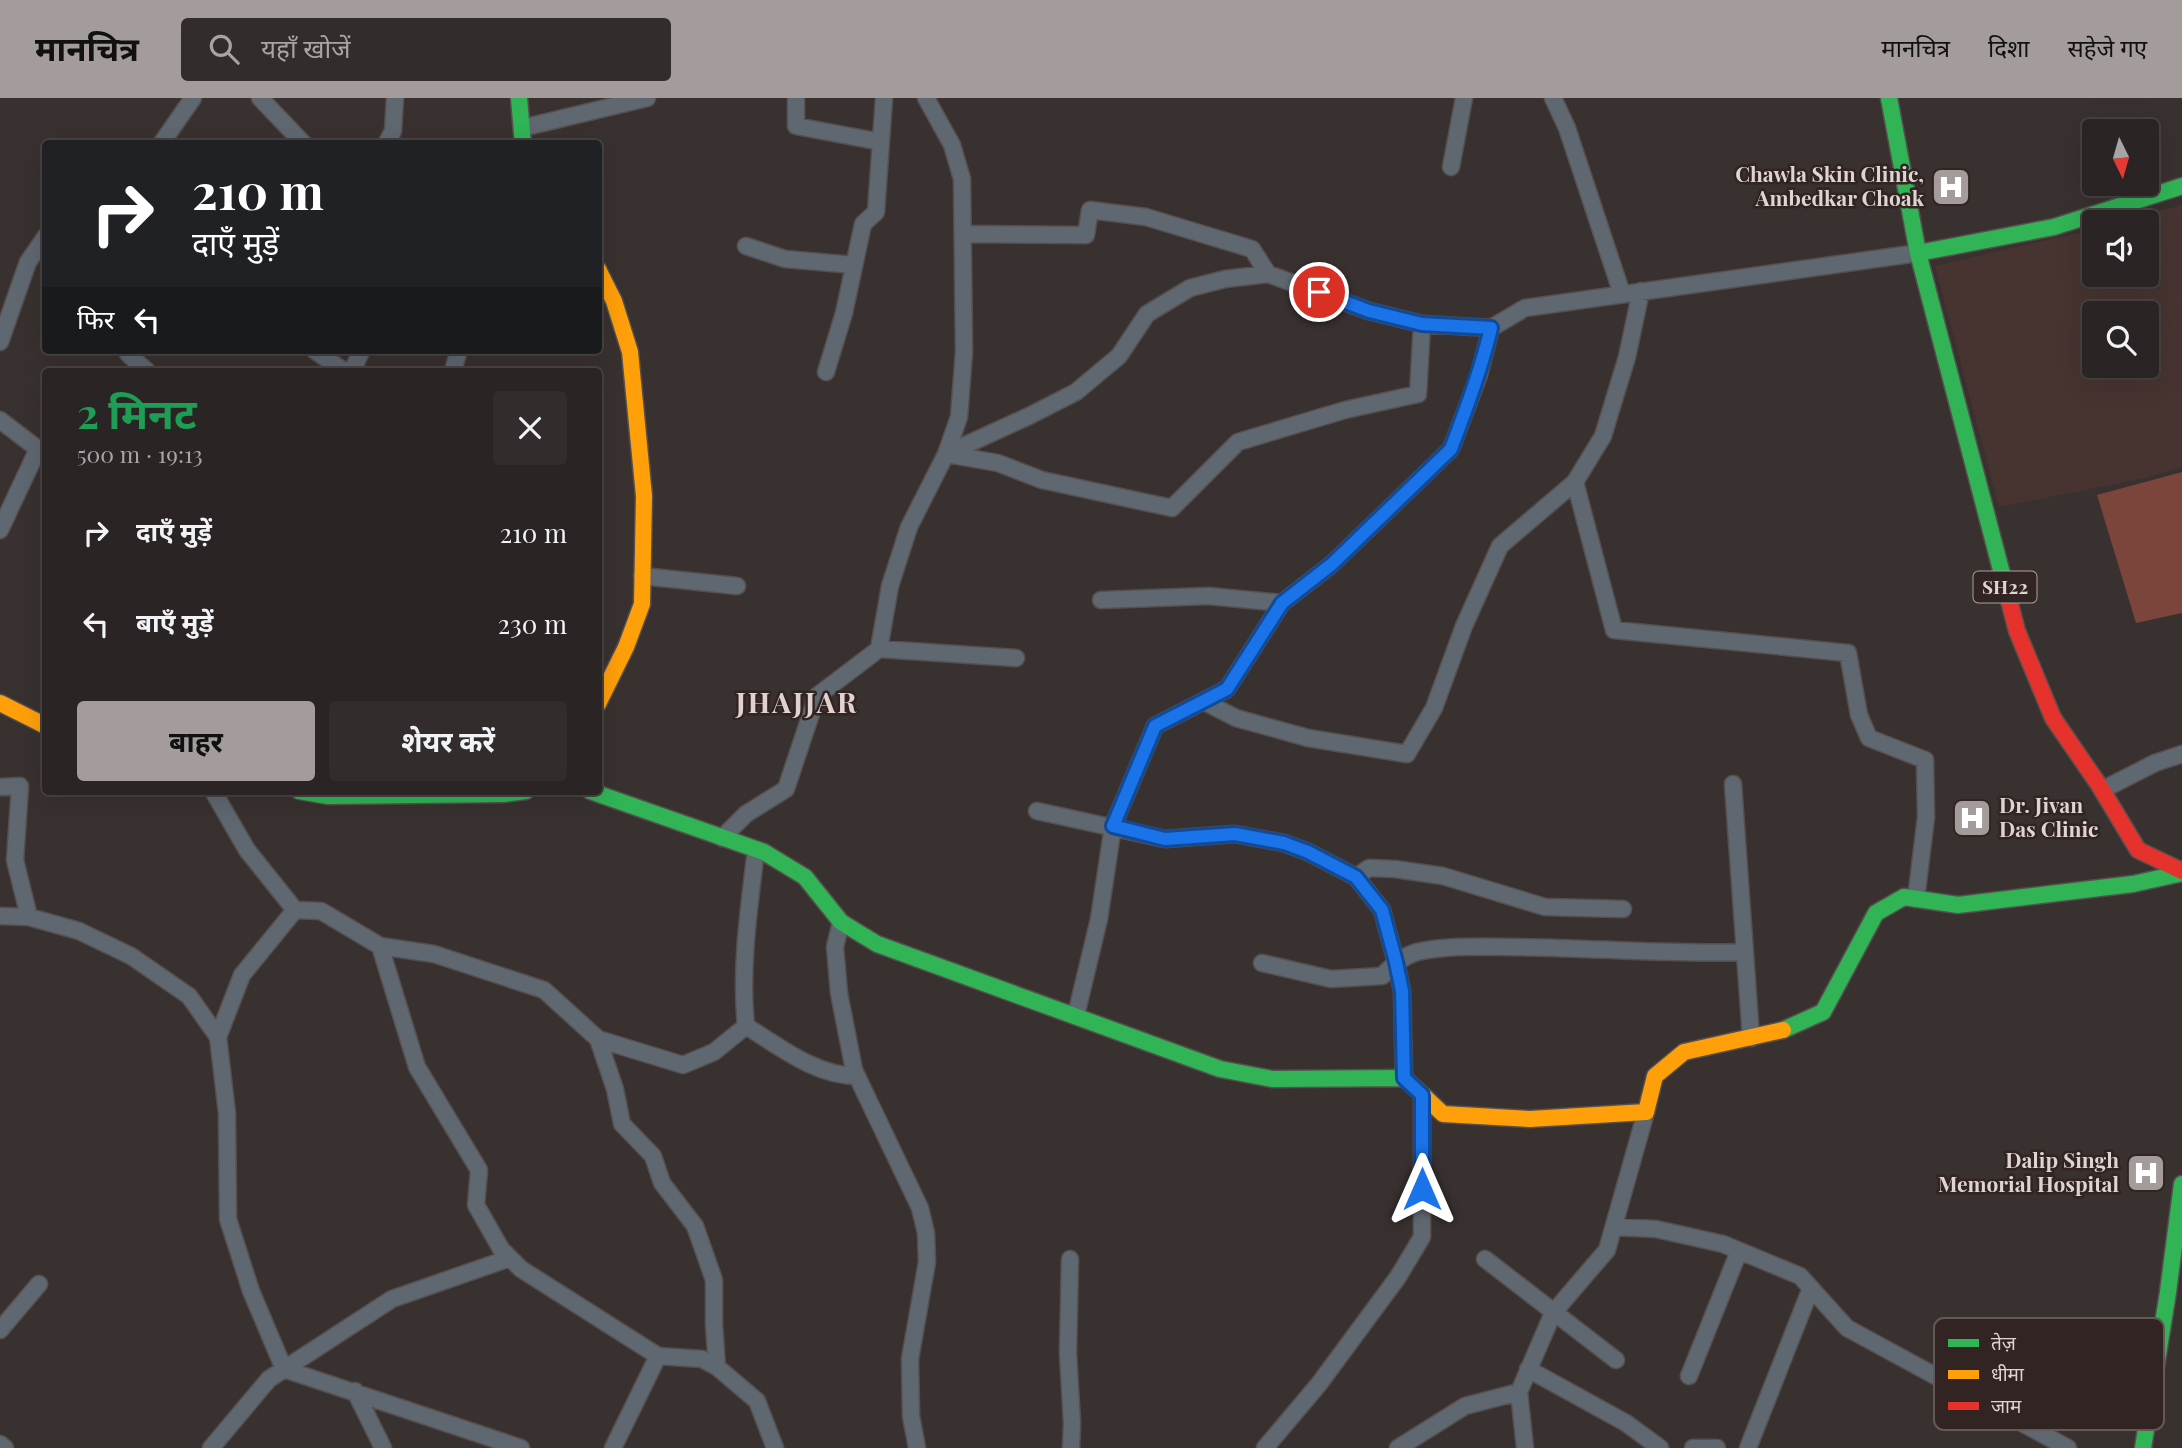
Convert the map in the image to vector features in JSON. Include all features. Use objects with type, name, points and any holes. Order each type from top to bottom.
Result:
[{"type":"street","points":[[164,140],[193,98]]},
{"type":"street","points":[[260,98],[300,140]]},
{"type":"street","points":[[388,140],[393,131],[395,98]]},
{"type":"street","points":[[519,98],[523,136],[647,98]]},
{"type":"street","points":[[796,98],[796,126],[881,142]]},
{"type":"street","points":[[826,372],[844,313],[863,224],[876,212],[884,98]]},
{"type":"street","points":[[879,649],[890,586],[908,527],[946,454],[959,417],[964,352],[962,179],[952,145],[926,98]]},
{"type":"street","points":[[1451,167],[1464,98]]},
{"type":"street","points":[[1553,98],[1567,128],[1622,294]]},
{"type":"street","points":[[1889,98],[1918,253]]},
{"type":"street","points":[[946,454],[1076,392],[1119,356],[1147,314],[1190,288],[1225,279],[1268,274],[1369,311],[1422,324],[1491,328],[1525,308],[1918,253],[2054,227],[2182,186]]},
{"type":"street","points":[[964,234],[1086,235],[1090,210],[1146,216],[1252,249],[1268,274]]},
{"type":"street","points":[[0,342],[28,262],[42,242]]},
{"type":"street","points":[[746,246],[785,259],[854,265]]},
{"type":"street","name":"SH22","points":[[1918,253],[2017,631],[2053,718],[2102,790],[2138,850],[2182,872]]},
{"type":"street","points":[[602,277],[614,301],[631,352],[644,496],[642,604],[626,647],[602,696]]},
{"type":"street","points":[[1203,701],[1236,718],[1308,738],[1407,754],[1434,708],[1464,626],[1500,546],[1575,482],[1603,436],[1627,357],[1641,291]]},
{"type":"street","points":[[946,454],[998,463],[1042,480],[1172,508],[1238,442],[1345,410],[1418,394],[1422,324]]},
{"type":"street","points":[[1076,1015],[1099,919],[1113,826],[1155,726],[1227,689],[1282,603],[1332,564],[1451,449],[1479,375],[1491,328]]},
{"type":"street","points":[[128,354],[144,368]]},
{"type":"street","points":[[320,354],[340,368]]},
{"type":"street","points":[[0,420],[38,449],[0,530]]},
{"type":"street","points":[[1575,482],[1614,630],[1848,653],[1859,715],[1869,738],[1925,760],[1926,817],[1916,899]]},
{"type":"street","points":[[642,576],[737,586]]},
{"type":"street","points":[[1101,600],[1208,596],[1282,603]]},
{"type":"street","points":[[722,838],[746,814],[786,789],[817,696],[879,649],[1016,658]]},
{"type":"street","points":[[0,703],[42,724]]},
{"type":"street","points":[[2102,790],[2155,762],[2182,754]]},
{"type":"street","points":[[1733,785],[1751,1038]]},
{"type":"street","points":[[0,787],[20,786],[15,860],[29,917]]},
{"type":"street","points":[[215,795],[247,850],[295,910],[321,911],[380,946],[434,954],[544,990],[598,1039],[683,1065],[714,1052],[746,1026]]},
{"type":"street","points":[[322,795],[416,795]]},
{"type":"street","points":[[601,795],[757,850],[805,877],[841,922],[877,944],[1220,1069],[1272,1079],[1404,1078],[1443,1114],[1530,1119],[1646,1112]]},
{"type":"street","points":[[1037,811],[1165,839],[1235,834],[1284,843],[1308,852],[1356,877],[1382,910],[1396,962],[1402,991],[1404,1078]]},
{"type":"street","points":[[746,1026],[744,1004],[748,917],[757,850]]},
{"type":"street","points":[[1356,877],[1369,868],[1395,869],[1462,881],[1545,907],[1623,909]]},
{"type":"street","points":[[1525,1448],[1519,1392],[1553,1313],[1607,1250],[1655,1076],[1684,1052],[1781,1031],[1823,1012],[1875,913],[1904,897],[1958,905],[2133,884],[2182,872]]},
{"type":"street","points":[[284,1370],[251,1291],[229,1219],[227,1113],[218,1037],[242,975],[295,910]]},
{"type":"street","points":[[0,916],[29,917],[79,931],[131,956],[189,996],[218,1037]]},
{"type":"street","points":[[841,922],[835,947],[839,993],[857,1076],[920,1208],[926,1233],[927,1262],[910,1359],[911,1416],[917,1448]]},
{"type":"street","points":[[380,946],[417,1067],[479,1170],[476,1205],[500,1249],[521,1269],[658,1356],[702,1359],[717,1367],[757,1401],[775,1448]]},
{"type":"street","points":[[1262,963],[1331,979],[1382,976],[1396,962],[1416,952],[1458,947],[1550,947],[1686,954],[1745,952]]},
{"type":"street","points":[[746,1026],[814,1066],[840,1076],[857,1076]]},
{"type":"street","points":[[598,1039],[615,1089],[622,1124],[653,1156],[662,1183],[695,1226],[714,1280],[717,1367]]},
{"type":"street","points":[[1265,1448],[1320,1384],[1398,1277],[1422,1237],[1422,1095]]},
{"type":"street","points":[[2164,1318],[2182,1184]]},
{"type":"street","points":[[1614,1227],[1656,1228],[1723,1244],[1800,1276],[1847,1328],[1934,1375]]},
{"type":"street","points":[[1689,1376],[1739,1251]]},
{"type":"street","points":[[211,1448],[269,1379],[392,1299],[510,1258]]},
{"type":"street","points":[[1070,1259],[1068,1353],[1071,1448]]},
{"type":"street","points":[[1485,1259],[1616,1360]]},
{"type":"street","points":[[0,1330],[39,1284]]},
{"type":"street","points":[[1748,1448],[1811,1288]]},
{"type":"street","points":[[614,1448],[658,1356]]},
{"type":"street","points":[[1528,1369],[1626,1423],[1660,1448]]},
{"type":"street","points":[[284,1370],[355,1391],[521,1448]]},
{"type":"street","points":[[355,1391],[383,1448]]},
{"type":"street","points":[[1398,1448],[1465,1406],[1519,1392]]},
{"type":"street","points":[[2035,1430],[2068,1448]]},
{"type":"street","points":[[2143,1448],[2146,1430]]},
{"type":"street","points":[[0,1444],[5,1448]]},
{"type":"street","points":[[1693,1448],[1717,1448]]},
{"type":"shaded area","points":[[2182,205],[2182,467],[2140,479],[1999,507],[1935,266],[2082,232],[2082,287],[2159,287],[2159,211]]},
{"type":"shaded area","points":[[2182,472],[2182,613],[2136,623],[2097,495]]},
{"type":"traffic: fast","points":[[519,98],[523,140]]},
{"type":"traffic: fast","points":[[1889,98],[1918,253],[2006,589]]},
{"type":"traffic: fast","points":[[1918,253],[2054,227],[2182,186]]},
{"type":"traffic: fast","points":[[322,795],[416,795]]},
{"type":"traffic: fast","points":[[601,795],[764,852],[805,877],[841,922],[877,944],[1220,1069],[1272,1079],[1404,1078],[1426,1098]]},
{"type":"traffic: fast","points":[[1783,1030],[1823,1012],[1876,913],[1904,897],[1958,905],[2133,884],[2182,873]]},
{"type":"traffic: fast","points":[[2164,1318],[2182,1184]]},
{"type":"traffic: fast","points":[[2143,1448],[2146,1430]]},
{"type":"traffic: slow","points":[[602,277],[614,301],[630,352],[644,496],[642,604],[626,647],[602,696]]},
{"type":"traffic: slow","points":[[0,703],[42,724]]},
{"type":"traffic: slow","points":[[1426,1098],[1443,1114],[1530,1119],[1646,1112],[1655,1076],[1684,1052],[1783,1030]]},
{"type":"traffic: jam","points":[[2006,589],[2017,631],[2053,718],[2099,785],[2138,850],[2182,871]]},
{"type":"place","name":"Chawla Skin Clinic, Ambedkar Choak","points":[[1951,187]]},
{"type":"place","name":"Dr. Jivan Das Clinic","points":[[1972,818]]},
{"type":"place","name":"Dalip Singh Memorial Hospital","points":[[2146,1173]]},
{"type":"district","name":"JHAJJAR","points":[[797,703]]},
{"type":"route","points":[[1319,292],[1369,311],[1422,324],[1491,328],[1479,375],[1451,449],[1332,564],[1282,603],[1227,689],[1155,726],[1113,826],[1165,839],[1235,834],[1284,843],[1308,852],[1356,877],[1382,910],[1402,991],[1404,1078],[1422,1095],[1422,1189]]}]
